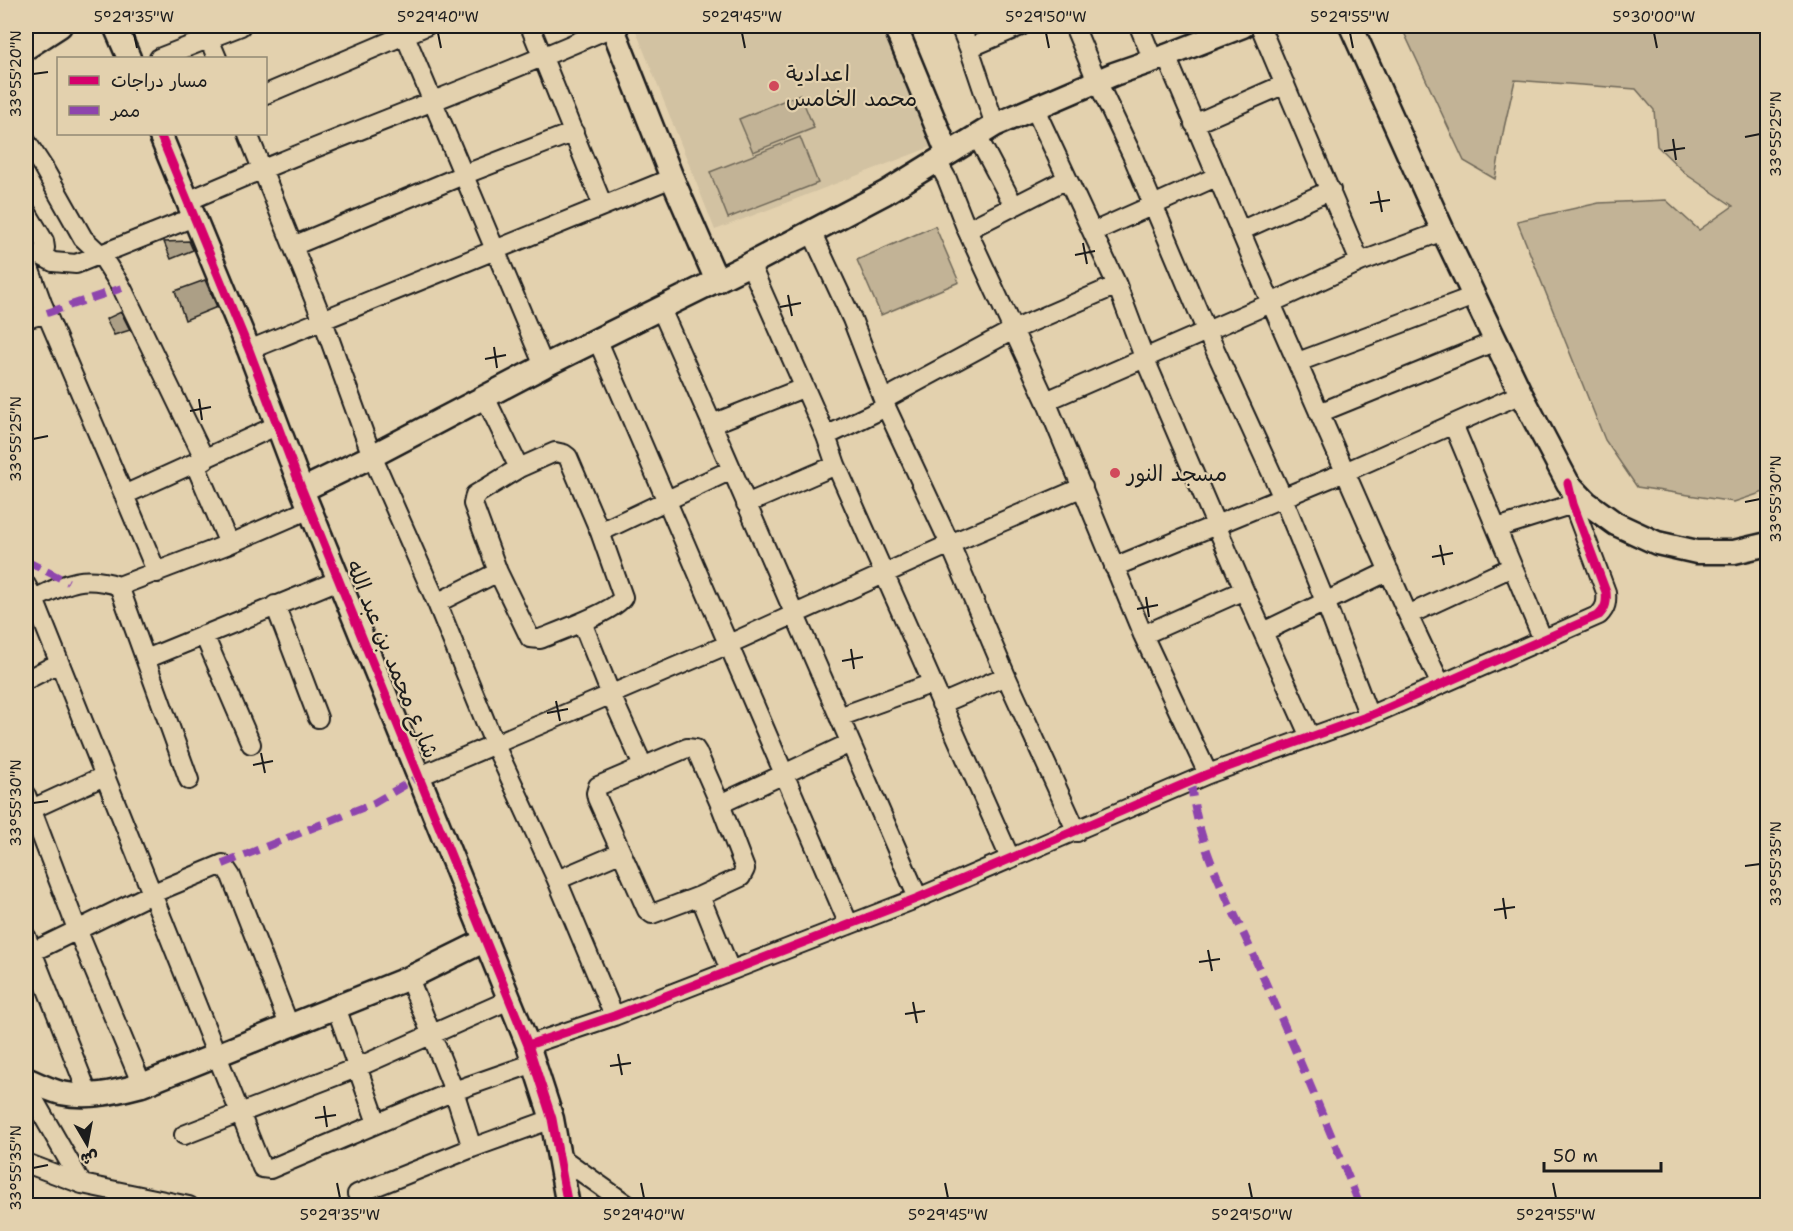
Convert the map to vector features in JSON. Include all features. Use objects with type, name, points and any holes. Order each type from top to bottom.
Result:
[{"type":"street","points":[[26,48],[56,26]]},
{"type":"street","points":[[115,26],[129,57]]},
{"type":"street","points":[[162,57],[241,26]]},
{"type":"street","points":[[267,94],[402,30],[426,26]]},
{"type":"street","points":[[530,26],[603,206]]},
{"type":"street","points":[[30,257],[76,264],[101,255],[191,209],[263,168],[544,57],[612,26],[672,178],[717,281]]},
{"type":"street","points":[[895,26],[942,157],[947,179],[967,230],[1046,400],[1143,635],[1208,774]]},
{"type":"street","points":[[960,26],[969,48],[986,130],[1014,206]]},
{"type":"street","points":[[969,48],[1021,26]]},
{"type":"street","points":[[1074,26],[1133,157],[1206,330],[1283,498],[1369,716]]},
{"type":"street","points":[[1139,26],[1194,124],[1345,472],[1440,683]]},
{"type":"street","points":[[1243,26],[1097,81],[986,130],[885,193],[372,456],[306,500],[229,544],[119,586],[102,580],[81,580],[30,592],[260,1166],[265,1169],[377,1123],[454,1091],[614,1016],[918,898],[1208,774],[1369,716],[1599,615],[1604,610],[1607,602],[1606,592],[1570,493],[1443,231],[1351,26]]},
{"type":"street","points":[[1260,26],[1360,262]]},
{"type":"street","points":[[402,30],[544,366]]},
{"type":"street","points":[[209,39],[217,57]]},
{"type":"street","points":[[1194,124],[1285,84]]},
{"type":"street","points":[[1034,107],[1117,285],[1144,357],[1310,737]]},
{"type":"street","points":[[293,246],[462,175],[574,132]]},
{"type":"street","name":"شارع محمد بن عبد الله","points":[[160,135],[531,1054],[552,1119],[559,1156],[562,1202]]},
{"type":"street","points":[[249,135],[323,321],[372,456],[437,603],[494,743],[557,880],[614,1016]]},
{"type":"street","points":[[26,141],[83,238],[101,255],[131,305],[200,462],[229,544]]},
{"type":"street","points":[[1093,232],[1216,177]]},
{"type":"street","points":[[249,350],[672,178]]},
{"type":"street","points":[[967,230],[1067,179]]},
{"type":"street","points":[[1240,231],[1331,190]]},
{"type":"street","points":[[26,211],[44,241],[45,248],[30,257]]},
{"type":"street","points":[[811,231],[852,319],[884,403],[950,544],[1006,676],[1077,831]]},
{"type":"street","points":[[1046,400],[1360,262],[1443,231]]},
{"type":"street","points":[[30,257],[47,313],[157,573]]},
{"type":"street","points":[[750,264],[884,575],[1010,858]]},
{"type":"street","points":[[825,436],[1013,330],[1117,285]]},
{"type":"street","points":[[1298,362],[1474,296]]},
{"type":"street","points":[[661,309],[918,898]]},
{"type":"street","points":[[26,319],[47,313]]},
{"type":"street","points":[[598,341],[849,925]]},
{"type":"street","points":[[1319,412],[1496,341]]},
{"type":"street","points":[[712,424],[803,388]]},
{"type":"street","points":[[1114,567],[1218,526],[1521,394]]},
{"type":"street","points":[[486,397],[519,468]]},
{"type":"street","points":[[1453,424],[1543,640]]},
{"type":"street","points":[[124,495],[278,425]]},
{"type":"street","points":[[555,452],[564,454],[568,457],[600,532],[623,597],[618,604],[582,622],[540,639],[530,638],[498,572],[474,510],[475,495],[519,468],[555,452]]},
{"type":"street","points":[[746,504],[836,465]]},
{"type":"street","points":[[600,532],[731,470]]},
{"type":"street","points":[[420,776],[729,644],[950,544],[1083,487]]},
{"type":"street","points":[[1497,528],[1570,493]]},
{"type":"street","points":[[1570,493],[1616,524],[1657,543],[1697,552],[1734,552],[1767,544]]},
{"type":"street","points":[[1408,615],[1512,567]]},
{"type":"street","points":[[1263,632],[1389,571]]},
{"type":"street","points":[[437,603],[498,572]]},
{"type":"street","points":[[146,659],[339,580]]},
{"type":"street","points":[[119,586],[189,780]]},
{"type":"street","points":[[1143,635],[1244,590]]},
{"type":"street","points":[[275,605],[318,718]]},
{"type":"street","points":[[582,622],[643,766]]},
{"type":"street","points":[[204,636],[251,744]]},
{"type":"street","points":[[26,680],[59,663]]},
{"type":"street","points":[[941,704],[1006,676]]},
{"type":"street","points":[[839,717],[933,683]]},
{"type":"street","points":[[720,804],[850,743]]},
{"type":"street","points":[[687,748],[695,749],[720,804],[745,869],[741,877],[656,913],[649,912],[620,853],[597,798],[596,790],[598,786],[643,766],[687,748]]},
{"type":"street","points":[[104,776],[29,802],[77,929],[142,1085]]},
{"type":"street","points":[[557,880],[620,853]]},
{"type":"street","points":[[89,1096],[28,947],[77,929],[151,894],[223,864],[231,876],[289,1025]]},
{"type":"street","points":[[700,896],[730,970]]},
{"type":"street","points":[[26,1079],[60,1093],[89,1096],[114,1093],[142,1085],[409,978],[486,940]]},
{"type":"street","points":[[409,978],[454,1091],[472,1148]]},
{"type":"street","points":[[184,1135],[238,1112],[356,1068],[509,1000]]},
{"type":"street","points":[[336,1007],[377,1123]]},
{"type":"street","points":[[26,1086],[82,1184]]},
{"type":"street","points":[[357,1194],[552,1119]]},
{"type":"street","points":[[559,1156],[629,1206]]},
{"type":"street","points":[[26,1163],[129,1200],[189,1206]]},
{"type":"shaded area","points":[[634,26],[880,26],[931,147],[715,230]]},
{"type":"shaded area","points":[[1401,26],[1767,26],[1767,491],[1734,502],[1637,487],[1605,440],[1517,221],[1599,203],[1666,200],[1699,230],[1733,206],[1687,175],[1657,146],[1654,110],[1636,89],[1515,80],[1495,179],[1464,161]]},
{"type":"shaded area","points":[[800,94],[814,128],[753,152],[739,119]]},
{"type":"shaded area","points":[[800,137],[818,183],[728,218],[710,172]]},
{"type":"shaded area","points":[[935,226],[959,282],[881,315],[857,260]]},
{"type":"building","points":[[189,241],[193,250],[171,259],[164,242]]},
{"type":"building","points":[[205,280],[217,307],[185,320],[175,291]]},
{"type":"building","points":[[121,312],[130,330],[114,335],[106,319]]},
{"type":"marked path","points":[[47,313],[122,288]]},
{"type":"marked path","points":[[26,561],[68,582]]},
{"type":"marked path","points":[[223,864],[374,803],[420,776]]},
{"type":"marked path","points":[[1191,782],[1194,806],[1207,852],[1296,1052],[1360,1206]]},
{"type":"cycle path","points":[[160,135],[528,1045],[552,1119],[568,1206]]},
{"type":"cycle path","points":[[528,1045],[614,1016],[918,898],[1208,774],[1369,716],[1599,615],[1606,605],[1606,592],[1573,504],[1568,483]]},
{"type":"place","name":"اعدادية محمد الخامس","points":[[774,86]]},
{"type":"place","name":"مسجد النور","points":[[1115,473]]}]
